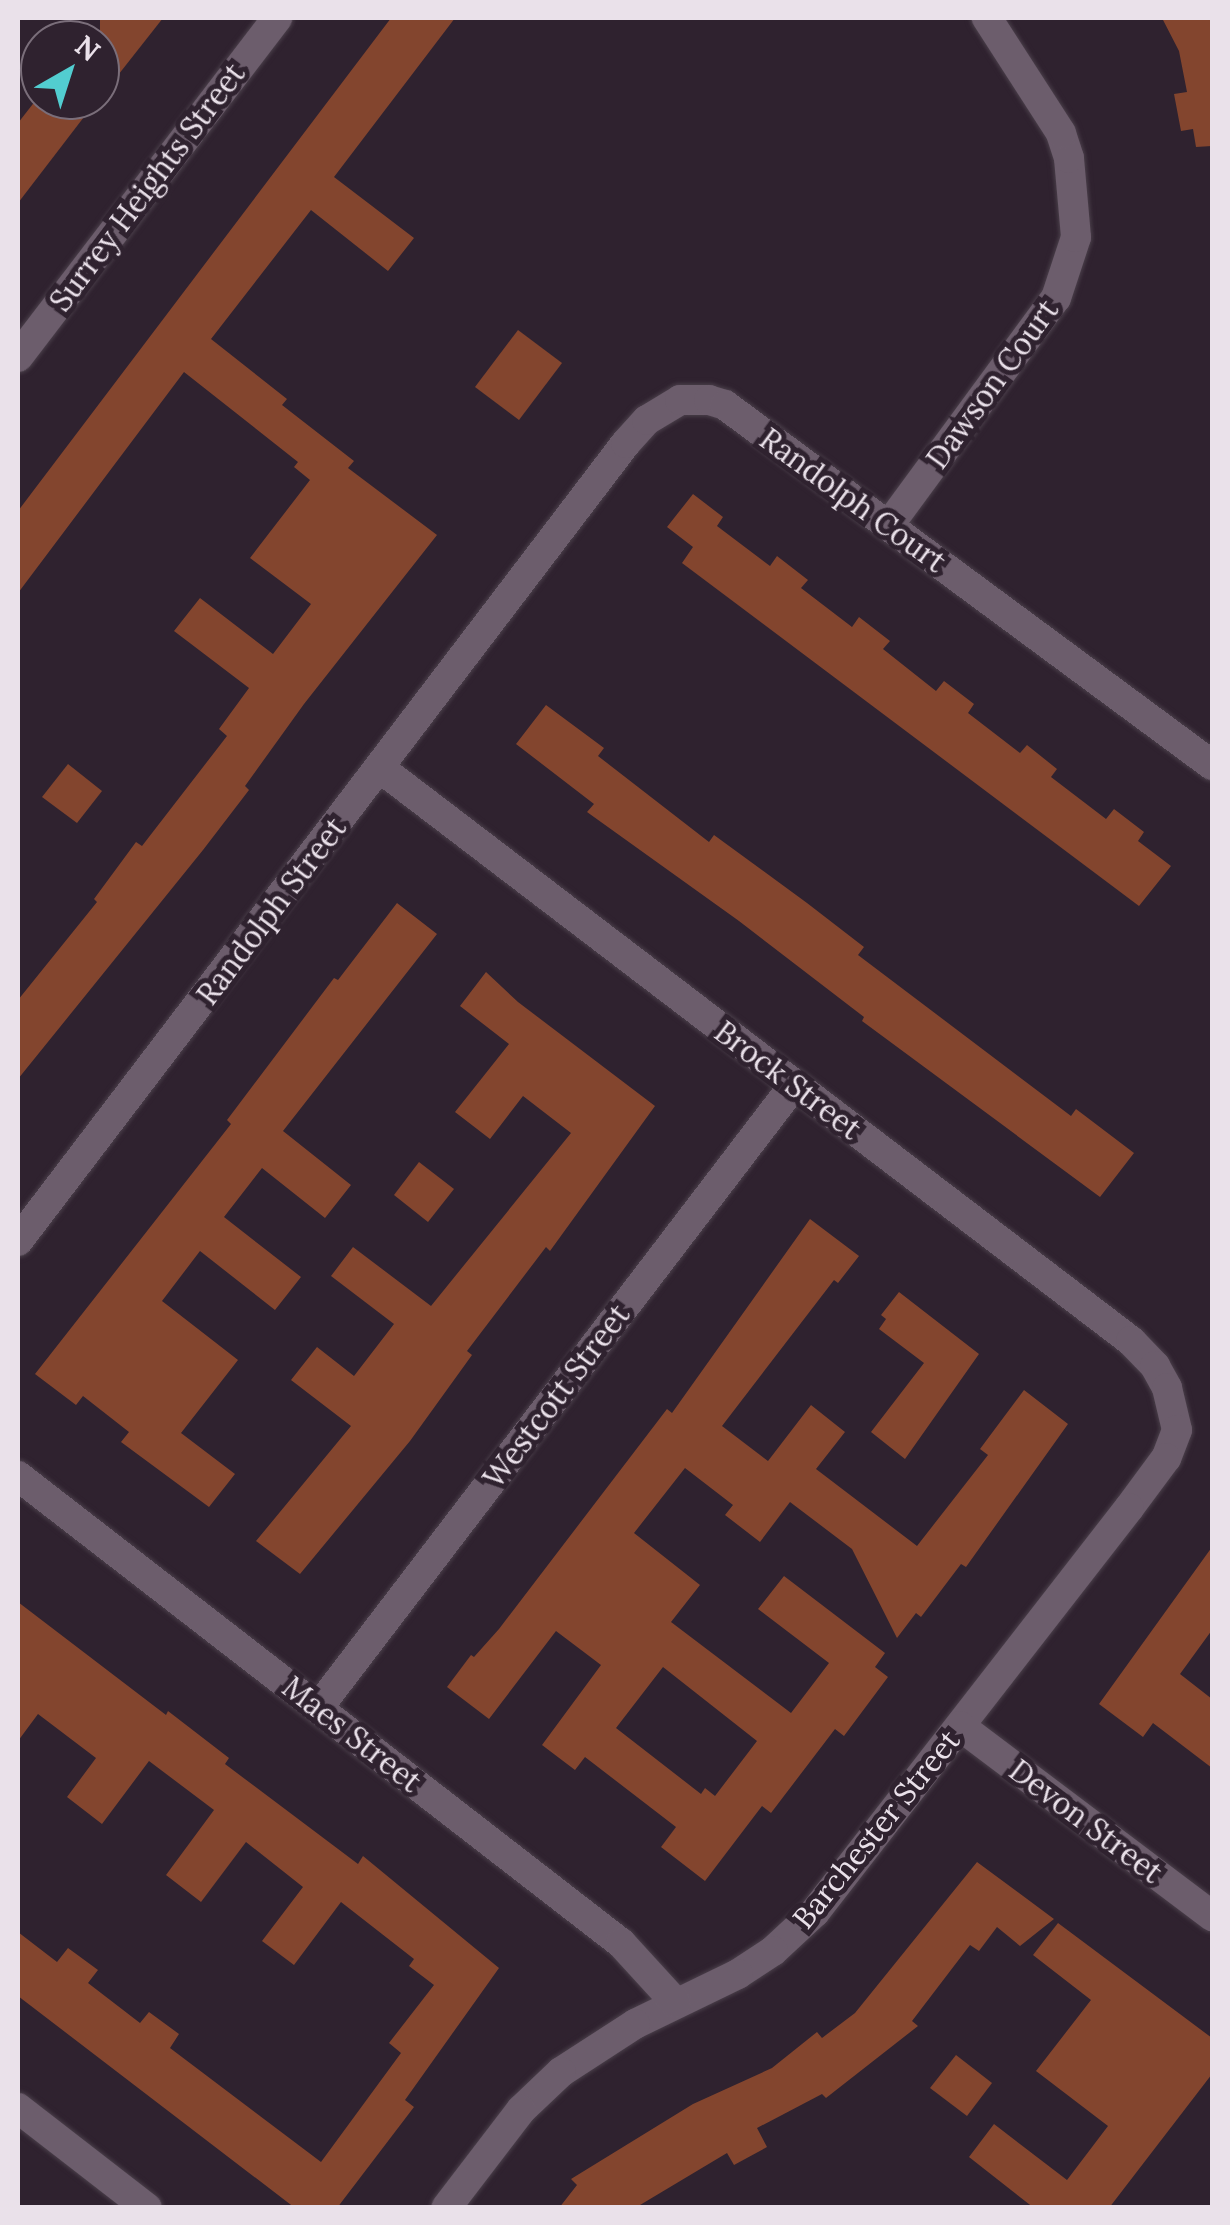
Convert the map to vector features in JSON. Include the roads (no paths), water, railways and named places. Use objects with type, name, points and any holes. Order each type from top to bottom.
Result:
[{"type":"street","name":"Surrey Heights Street","points":[[18,357],[277,18]]},
{"type":"street","name":"Dawson Court","points":[[889,526],[1056,298],[1076,237],[1069,158],[1061,133],[987,18]]},
{"type":"street","name":"Randolph Court","points":[[522,580],[626,443],[664,406],[680,400],[709,400],[725,405],[1212,764]]},
{"type":"street","name":"Randolph Street","points":[[18,1241],[522,580]]},
{"type":"street","name":"Brock Street","points":[[380,768],[1131,1341],[1155,1366],[1175,1409]]},
{"type":"street","name":"Westcott Street","points":[[318,1708],[794,1084]]},
{"type":"street","name":"Barchester Street","points":[[446,2208],[520,2110],[561,2072],[608,2039],[773,1951],[815,1912],[1166,1458],[1175,1443],[1175,1409]]},
{"type":"street","name":"Maes Street","points":[[18,1476],[621,1943],[676,2003]]},
{"type":"street","name":"Devon Street","points":[[960,1726],[1212,1916]]},
{"type":"street","points":[[18,2108],[147,2208]]}]
